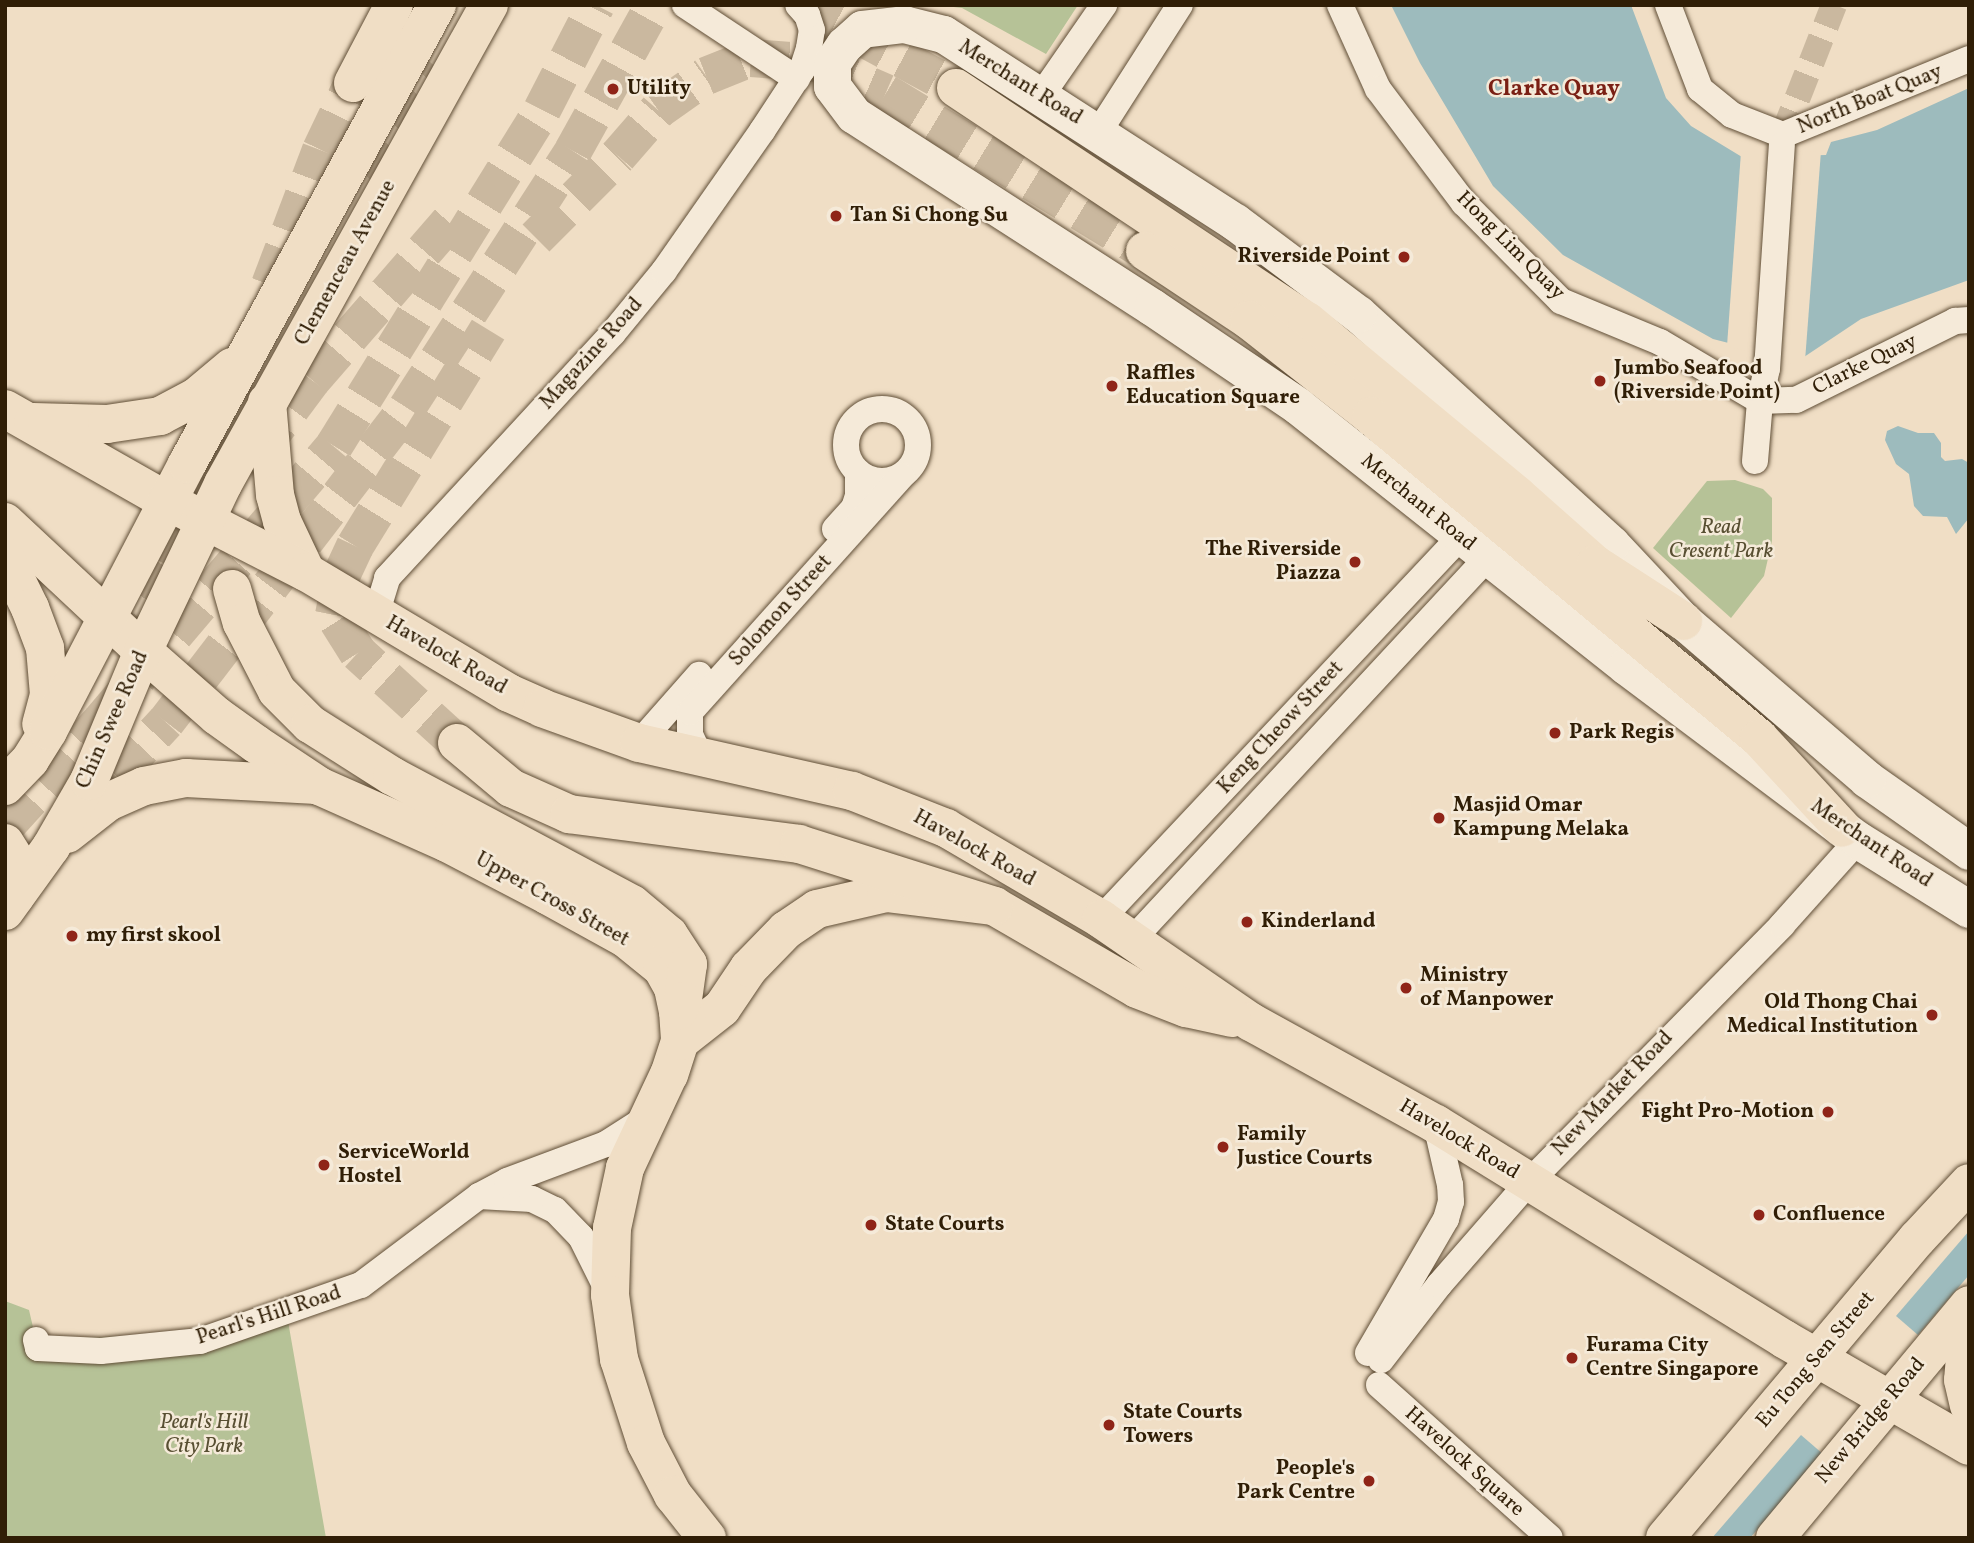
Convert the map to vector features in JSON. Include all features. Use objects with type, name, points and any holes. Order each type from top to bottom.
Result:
[{"type":"main road","points":[[352,83],[394,5]]},
{"type":"main road","name":"Clemenceau Avenue","points":[[167,501],[437,5]]},
{"type":"main road","name":"Clemenceau Avenue","points":[[205,521],[267,402],[489,5]]},
{"type":"main road","points":[[956,88],[1307,321],[1517,495],[1595,564],[1684,621]]},
{"type":"main road","points":[[1145,251],[1249,320],[1371,416],[1759,738],[1850,834]]},
{"type":"main road","points":[[17,416],[107,424],[160,416],[180,407],[216,383],[254,345]]},
{"type":"main road","points":[[267,402],[275,495],[282,521],[306,572]]},
{"type":"main road","name":"Havelock Road","points":[[17,416],[167,501],[306,572],[509,694],[639,743],[852,790],[946,828],[1133,939],[1251,1022],[1436,1124],[1887,1401],[1969,1446]]},
{"type":"main road","points":[[18,773],[108,618],[167,501]]},
{"type":"main road","name":"Chin Swee Road","points":[[10,904],[51,847],[89,781],[143,651],[205,521]]},
{"type":"main road","points":[[5,522],[108,618]]},
{"type":"main road","points":[[5,557],[30,608],[45,648],[49,672],[49,695],[18,773]]},
{"type":"main road","points":[[232,589],[242,623],[277,691],[310,724],[392,776],[632,904],[669,935],[688,964],[669,1074],[645,1119],[625,1168],[612,1228],[610,1295],[619,1359],[646,1443],[673,1495],[707,1538]]},
{"type":"main road","name":"Upper Cross Street","points":[[108,618],[218,716],[319,786],[447,843],[625,939],[662,968],[673,988],[679,1026]]},
{"type":"main road","points":[[457,743],[511,788],[569,814],[799,844],[994,906],[1137,989],[1186,1009],[1251,1022]]},
{"type":"main road","points":[[51,847],[108,802],[144,786],[187,778],[319,786]]},
{"type":"main road","points":[[5,844],[19,865],[10,904]]},
{"type":"main road","points":[[679,1026],[722,1008],[749,968],[786,930],[817,909],[886,893],[994,906]]},
{"type":"main road","name":"Eu Tong Sen Street","points":[[1665,1538],[1819,1359],[1917,1239],[1969,1183]]},
{"type":"main road","name":"New Bridge Road","points":[[1775,1538],[1969,1305]]},
{"type":"main road","points":[[1969,1312],[1963,1380],[1969,1405]]},
{"type":"street","points":[[685,5],[797,79],[806,59],[812,30],[807,15],[797,5]]},
{"type":"street","points":[[1041,96],[1104,5]]},
{"type":"street","points":[[1098,133],[1180,5]]},
{"type":"street","name":"Hong Lim Quay","points":[[1340,5],[1378,89],[1464,203],[1561,301],[1660,342],[1760,401]]},
{"type":"street","points":[[1668,5],[1700,89],[1732,115],[1776,138],[1767,369],[1760,401],[1755,461]]},
{"type":"street","name":"Merchant Road","points":[[1969,851],[1867,779],[1684,621],[1611,544],[1358,314],[1235,222],[943,34],[904,24],[862,29],[844,45],[832,63],[832,86],[855,115],[1152,307],[1298,406],[1474,547],[1850,834],[1969,909]]},
{"type":"street","name":"North Boat Quay","points":[[1776,138],[1969,59]]},
{"type":"street","name":"Magazine Road","points":[[376,615],[387,579],[613,333],[664,271],[797,79]]},
{"type":"street","name":"Clarke Quay","points":[[1760,401],[1796,400],[1955,321],[1969,320]]},
{"type":"street","name":"Solomon Street","points":[[639,743],[854,509],[858,496],[858,472],[847,455],[847,434],[858,417],[867,412],[888,409],[906,417],[918,435],[918,455],[914,465],[690,712],[691,735],[700,756]]},
{"type":"street","points":[[858,472],[879,481],[902,476]]},
{"type":"street","name":"Keng Cheow Street","points":[[1101,919],[1398,604],[1474,547]]},
{"type":"street","name":"Keng Cheow Street","points":[[1133,939],[1424,625],[1474,547]]},
{"type":"street","points":[[1398,604],[1424,625]]},
{"type":"street","points":[[1288,721],[1314,743]]},
{"type":"street","points":[[1226,786],[1253,808]]},
{"type":"street","name":"New Market Road","points":[[1376,1366],[1438,1285],[1529,1182],[1782,925],[1850,834]]},
{"type":"street","points":[[1181,835],[1208,857]]},
{"type":"street","name":"Pearl's Hill Road","points":[[36,1340],[38,1348],[100,1351],[200,1341],[361,1285],[479,1196],[507,1181],[606,1144],[645,1119]]},
{"type":"street","points":[[1376,1366],[1446,1219],[1451,1202],[1450,1185],[1436,1124]]},
{"type":"street","points":[[479,1196],[532,1199],[555,1210],[581,1237],[610,1295]]},
{"type":"street","name":"Havelock Square","points":[[1376,1366],[1550,1538]]},
{"type":"green space","points":[[937,5],[1078,5],[1046,54],[962,8]]},
{"type":"green space","name":"Read Cresent Park","points":[[1735,480],[1763,489],[1772,498],[1772,541],[1764,576],[1731,618],[1653,548],[1707,481]]},
{"type":"green space","name":"Pearl's Hill City Park","points":[[5,1301],[29,1310],[36,1340],[191,1333],[285,1304],[326,1538],[5,1538]]},
{"type":"water","points":[[1391,5],[1631,5],[1666,98],[1691,126],[1742,157],[1826,155],[1831,142],[1877,130],[1969,88],[1969,280],[1861,319],[1798,361],[1713,339],[1563,255],[1493,186],[1420,63]]},
{"type":"water","points":[[1898,426],[1918,433],[1934,433],[1941,443],[1941,457],[1945,461],[1962,459],[1969,463],[1969,518],[1956,534],[1947,517],[1923,516],[1914,506],[1909,474],[1896,464],[1885,440],[1887,431]]},
{"type":"water","points":[[1969,1231],[1969,1275],[1918,1335],[1896,1316]]},
{"type":"water","points":[[1801,1435],[1823,1454],[1750,1538],[1712,1538]]},
{"type":"pier","points":[[1821,151],[1805,361],[1797,365],[1727,346],[1741,152]]},
{"type":"tunnel","points":[[5,827],[101,721],[334,446],[542,110],[596,5]]},
{"type":"tunnel","points":[[77,817],[166,722],[407,408],[573,151],[654,5]]},
{"type":"tunnel","points":[[802,5],[956,88]]},
{"type":"tunnel","points":[[1783,135],[1834,5]]},
{"type":"tunnel","points":[[536,238],[618,156],[658,110],[706,76],[751,58],[817,63],[886,93],[1145,251]]},
{"type":"tunnel","points":[[358,169],[442,72]]},
{"type":"tunnel","points":[[270,285],[321,150],[353,83]]},
{"type":"tunnel","points":[[257,454],[312,380],[451,220]]},
{"type":"tunnel","points":[[457,743],[358,653],[334,615],[342,574],[355,546],[488,330]]},
{"type":"tunnel","points":[[110,644],[161,562],[206,471],[225,414]]},
{"type":"place","name":"Utility","points":[[613,89]]},
{"type":"place","name":"Tan Si Chong Su","points":[[836,216]]},
{"type":"place","name":"Riverside Point","points":[[1404,257]]},
{"type":"place","name":"Jumbo Seafood (Riverside Point)","points":[[1600,381]]},
{"type":"place","name":"Raffles Education Square","points":[[1112,386]]},
{"type":"place","name":"The Riverside Piazza","points":[[1355,562]]},
{"type":"place","name":"Park Regis","points":[[1555,733]]},
{"type":"place","name":"Masjid Omar Kampung Melaka","points":[[1439,818]]},
{"type":"place","name":"Kinderland","points":[[1247,922]]},
{"type":"place","name":"my first skool","points":[[72,936]]},
{"type":"place","name":"Ministry of Manpower","points":[[1406,988]]},
{"type":"place","name":"Old Thong Chai Medical Institution","points":[[1932,1015]]},
{"type":"place","name":"Fight Pro-Motion","points":[[1828,1112]]},
{"type":"place","name":"Family Justice Courts","points":[[1223,1147]]},
{"type":"place","name":"ServiceWorld Hostel","points":[[324,1165]]},
{"type":"place","name":"Confluence","points":[[1759,1215]]},
{"type":"place","name":"State Courts","points":[[871,1225]]},
{"type":"place","name":"Furama City Centre Singapore","points":[[1572,1358]]},
{"type":"place","name":"State Courts Towers","points":[[1109,1425]]},
{"type":"place","name":"People's Park Centre","points":[[1369,1481]]},
{"type":"district","name":"Clarke Quay","points":[[1554,89]]}]
